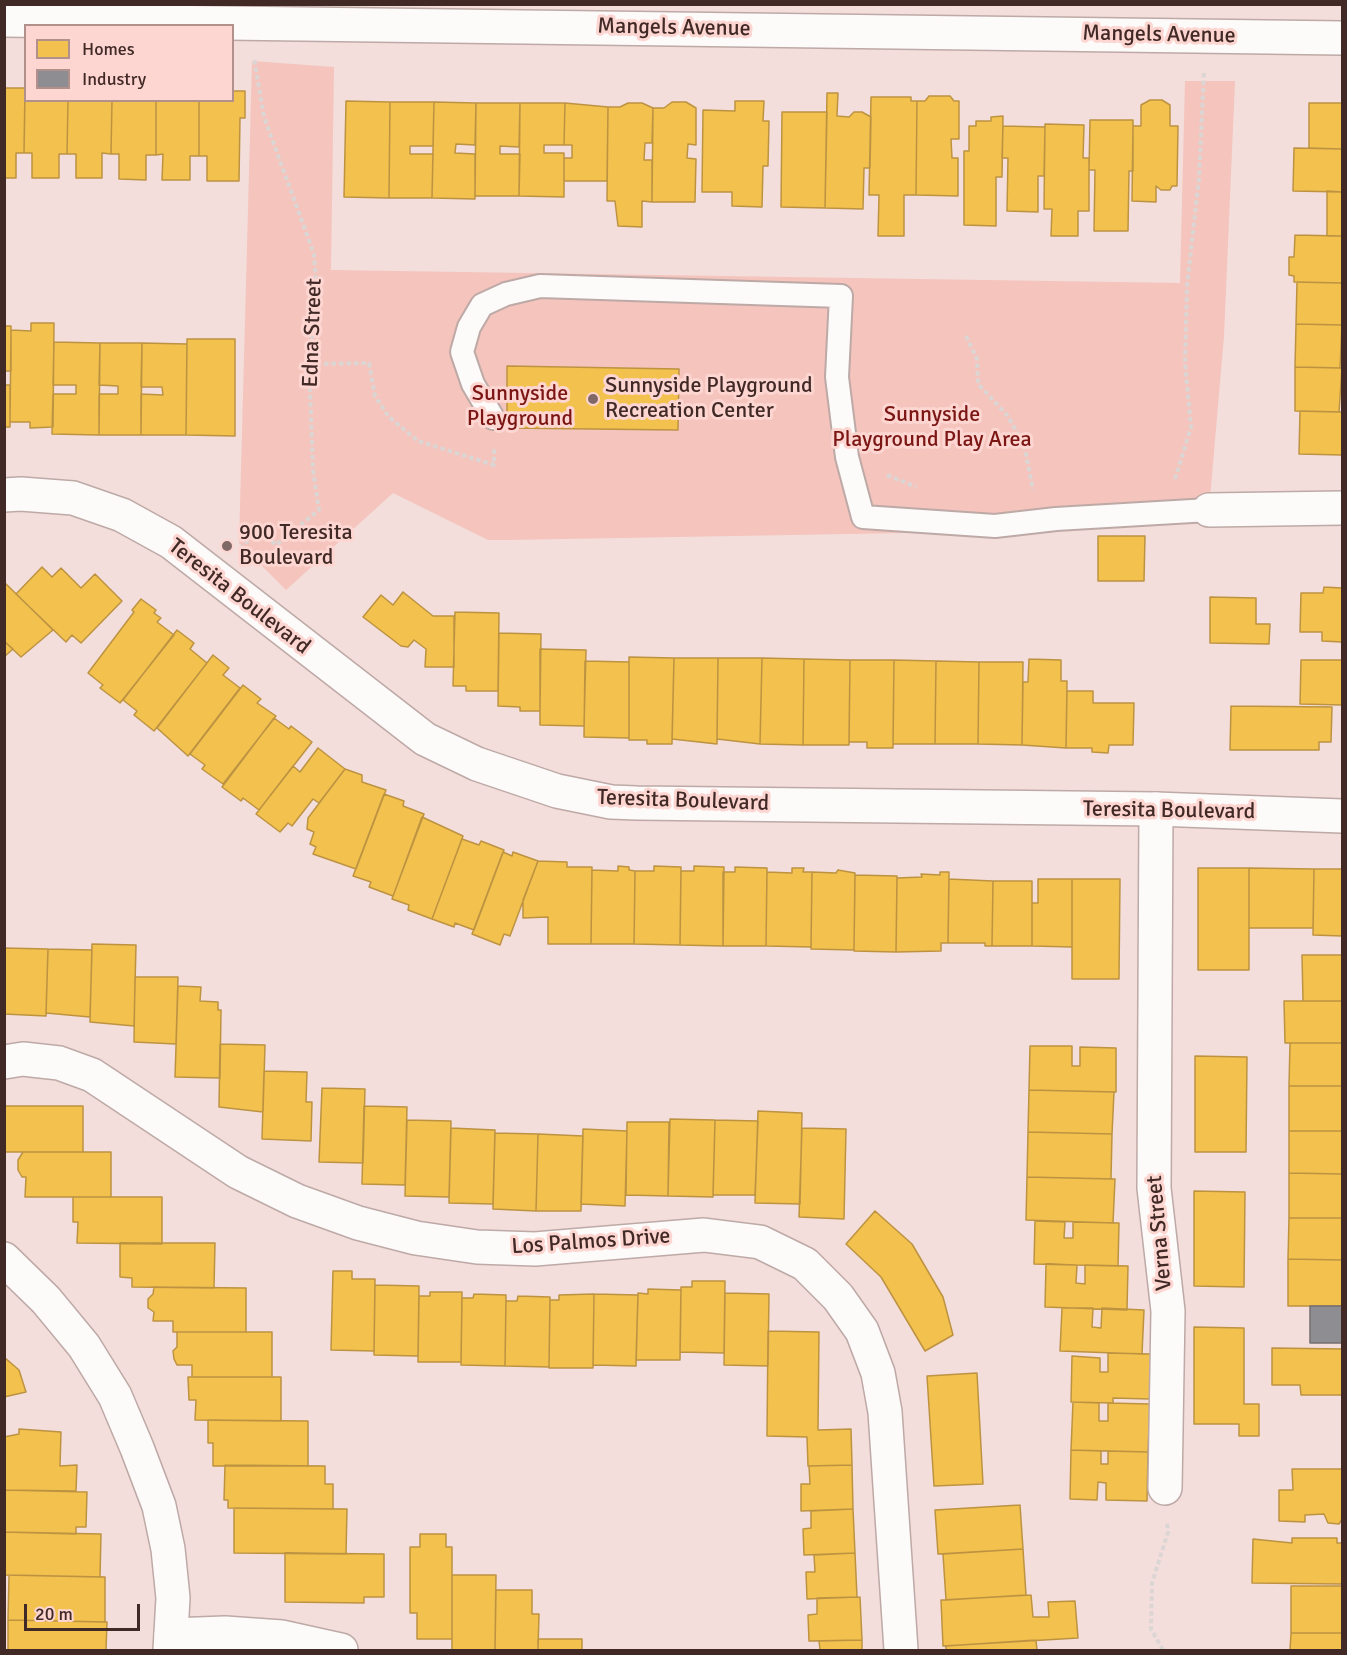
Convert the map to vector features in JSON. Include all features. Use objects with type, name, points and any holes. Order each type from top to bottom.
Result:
[{"type":"street","name":"Mangels Avenue","points":[[4,20],[1342,38]]},
{"type":"street","name":"Teresita Boulevard","points":[[4,495],[73,498],[122,515],[171,542],[425,739],[477,764],[557,791],[611,802],[637,803],[1156,809],[1342,816]]},
{"type":"street","points":[[1209,510],[1342,508]]},
{"type":"street","name":"Verna Street","points":[[1156,809],[1154,1188],[1168,1311],[1166,1488]]},
{"type":"street","name":"Los Palmos Drive","points":[[4,1062],[23,1059],[59,1063],[92,1075],[183,1137],[248,1177],[297,1201],[358,1223],[416,1238],[477,1246],[535,1250],[590,1247],[648,1237],[705,1234],[760,1242],[805,1264],[838,1297],[862,1331],[878,1373],[885,1412],[901,1650]]},
{"type":"street","points":[[4,1260],[46,1300],[84,1346],[115,1396],[159,1506],[168,1548],[173,1598],[171,1643],[225,1633],[282,1636],[341,1650]]},
{"type":"lane","points":[[493,418],[473,384],[462,352],[469,327],[482,305],[506,294],[540,286],[841,296],[837,377],[847,457],[863,517],[995,526],[1056,519],[1209,510]]},
{"type":"path","name":"Edna Street","points":[[240,549],[258,528],[276,545],[319,510],[313,470],[309,364],[317,296],[314,254],[264,117],[249,22]]},
{"type":"path","points":[[1168,483],[1177,478],[1191,427],[1185,363],[1187,286],[1199,178],[1204,67]]},
{"type":"path","points":[[966,336],[976,359],[978,384],[1007,415],[1024,444],[1033,491]]},
{"type":"path","points":[[309,364],[369,363],[375,396],[389,417],[418,441],[494,465]]},
{"type":"path","points":[[887,475],[927,492]]},
{"type":"path","points":[[1022,492],[1045,492]]},
{"type":"path","points":[[1163,1650],[1151,1629],[1152,1583],[1168,1532],[1166,1488]]},
{"type":"green space","name":"Sunnyside Playground","points":[[252,61],[334,67],[331,270],[1180,283],[1185,81],[1235,81],[1224,336],[1209,510],[961,532],[488,540],[393,493],[286,590],[239,543]]},
{"type":"building: Homes","points":[[4,88],[24,88],[24,153],[16,153],[16,178],[4,178]]},
{"type":"building: Homes","points":[[234,91],[245,91],[245,118],[240,118],[239,181],[207,181],[207,156],[199,156],[199,102],[234,102]]},
{"type":"building: Homes","points":[[827,93],[838,93],[837,116],[849,117],[854,112],[862,112],[871,117],[870,168],[864,168],[863,209],[825,208]]},
{"type":"building: Homes","points":[[929,96],[950,96],[954,101],[959,101],[959,139],[951,139],[952,158],[958,158],[958,196],[916,195],[917,101],[925,101]]},
{"type":"building: Homes","points":[[871,97],[911,97],[911,101],[917,101],[916,195],[904,195],[904,236],[878,236],[879,195],[869,195]]},
{"type":"building: Homes","points":[[1150,100],[1162,100],[1170,105],[1170,126],[1178,126],[1177,186],[1172,186],[1170,190],[1161,190],[1156,186],[1156,202],[1132,201],[1133,126],[1141,126],[1141,105]]},
{"type":"building: Homes","points":[[346,101],[390,102],[389,198],[344,197]]},
{"type":"building: Homes","points":[[735,101],[764,101],[763,121],[769,121],[768,166],[763,166],[762,207],[732,206],[732,192],[702,192],[703,110],[735,111]]},
{"type":"building: Homes","points":[[25,102],[68,102],[67,154],[59,154],[59,178],[32,178],[32,153],[24,153]]},
{"type":"building: Homes","points":[[68,102],[112,102],[111,154],[102,153],[102,178],[76,178],[76,154],[67,154]]},
{"type":"building: Homes","points":[[112,102],[156,102],[156,155],[146,155],[146,180],[119,179],[119,154],[111,154]]},
{"type":"building: Homes","points":[[156,102],[199,102],[199,156],[190,156],[190,180],[162,180],[163,154],[156,155]]},
{"type":"building: Homes","points":[[390,102],[434,102],[433,146],[410,146],[410,154],[433,154],[432,198],[389,198]]},
{"type":"building: Homes","points":[[434,102],[476,103],[475,145],[456,144],[455,153],[475,154],[475,199],[432,198]]},
{"type":"building: Homes","points":[[672,102],[686,102],[696,108],[696,145],[688,144],[687,158],[696,159],[695,202],[652,202],[653,108],[664,108]]},
{"type":"building: Homes","points":[[476,103],[520,103],[519,147],[500,146],[500,154],[520,154],[519,196],[475,196]]},
{"type":"building: Homes","points":[[520,103],[565,103],[564,145],[544,145],[544,153],[564,153],[564,197],[519,196]]},
{"type":"building: Homes","points":[[565,103],[608,107],[607,181],[564,181],[564,158],[572,158],[572,145],[564,145]]},
{"type":"building: Homes","points":[[628,103],[642,103],[653,108],[652,143],[645,143],[644,160],[652,160],[652,202],[642,201],[642,227],[618,226],[615,201],[607,201],[608,107],[620,107]]},
{"type":"building: Homes","points":[[1309,103],[1342,103],[1342,149],[1309,148]]},
{"type":"building: Homes","points":[[782,112],[827,112],[825,208],[781,207]]},
{"type":"building: Homes","points":[[1003,116],[1002,177],[996,177],[996,226],[964,225],[964,151],[969,151],[969,126],[976,126],[976,121],[991,121],[991,117]]},
{"type":"building: Homes","points":[[1090,120],[1133,120],[1133,171],[1129,171],[1128,231],[1094,231],[1095,170],[1089,170]]},
{"type":"building: Homes","points":[[1045,124],[1084,125],[1083,158],[1089,158],[1089,211],[1078,211],[1078,236],[1051,236],[1052,209],[1044,209]]},
{"type":"building: Homes","points":[[1003,126],[1045,127],[1044,176],[1038,176],[1038,212],[1007,211],[1008,158],[1002,158]]},
{"type":"building: Homes","points":[[1294,148],[1342,149],[1342,192],[1293,191]]},
{"type":"building: Homes","points":[[1327,191],[1342,192],[1342,236],[1327,236]]},
{"type":"building: Homes","points":[[1295,235],[1342,236],[1342,283],[1294,282],[1294,276],[1289,275],[1289,257],[1294,257]]},
{"type":"building: Homes","points":[[1297,282],[1342,283],[1342,325],[1296,324]]},
{"type":"building: Homes","points":[[31,323],[54,323],[53,427],[30,428],[30,422],[10,422],[11,330],[31,331]]},
{"type":"building: Homes","points":[[1296,324],[1342,325],[1340,368],[1295,367]]},
{"type":"building: Homes","points":[[4,326],[11,326],[11,371],[4,371]]},
{"type":"building: Homes","points":[[187,339],[235,339],[235,436],[186,435]]},
{"type":"building: Homes","points":[[54,342],[100,343],[99,435],[52,434],[53,394],[76,394],[76,385],[53,385]]},
{"type":"building: Homes","points":[[100,343],[142,343],[141,435],[99,435],[99,394],[118,394],[118,386],[99,385]]},
{"type":"building: Homes","points":[[142,343],[187,344],[186,435],[141,435],[141,394],[163,395],[162,387],[141,387]]},
{"type":"building: Homes","name":"Sunnyside Playground Recreation Center","points":[[507,366],[679,369],[678,430],[507,428]]},
{"type":"building: Homes","points":[[1295,367],[1342,368],[1339,412],[1295,411]]},
{"type":"building: Homes","points":[[4,385],[10,385],[10,427],[4,427]]},
{"type":"building: Homes","points":[[1300,411],[1342,412],[1342,455],[1299,454]]},
{"type":"building: Homes","points":[[1098,536],[1145,536],[1144,581],[1098,581]]},
{"type":"building: Homes","points":[[42,567],[52,577],[61,568],[81,588],[95,574],[122,601],[81,643],[72,635],[66,642],[16,594]]},
{"type":"building: Homes","points":[[4,582],[53,630],[21,657],[4,641]]},
{"type":"building: Homes","points":[[1324,587],[1342,588],[1342,642],[1322,641],[1322,632],[1300,632],[1301,593],[1323,593]]},
{"type":"building: Homes","points":[[403,592],[433,616],[454,616],[454,667],[425,667],[426,649],[414,640],[408,647],[401,646],[363,617],[381,595],[393,605]]},
{"type":"building: Homes","points":[[1210,597],[1256,598],[1256,624],[1270,624],[1269,644],[1210,643]]},
{"type":"building: Homes","points":[[141,599],[156,610],[154,613],[161,618],[157,622],[174,635],[120,703],[100,688],[103,685],[88,673],[134,612],[132,610]]},
{"type":"building: Homes","points":[[455,612],[499,613],[498,691],[466,691],[466,686],[453,686]]},
{"type":"building: Homes","points":[[177,630],[194,643],[190,649],[207,663],[154,731],[134,715],[137,711],[123,700]]},
{"type":"building: Homes","points":[[499,633],[541,634],[540,711],[520,711],[520,707],[498,706]]},
{"type":"building: Homes","points":[[4,641],[13,649],[4,657]]},
{"type":"building: Homes","points":[[540,649],[586,650],[584,726],[540,725]]},
{"type":"building: Homes","points":[[213,655],[229,668],[223,675],[240,688],[188,756],[157,728]]},
{"type":"building: Homes","points":[[629,657],[674,658],[672,744],[647,744],[647,740],[629,740]]},
{"type":"building: Homes","points":[[674,658],[718,658],[717,744],[672,739]]},
{"type":"building: Homes","points":[[718,658],[762,658],[760,744],[717,739]]},
{"type":"building: Homes","points":[[762,658],[804,659],[803,745],[760,744]]},
{"type":"building: Homes","points":[[804,659],[850,660],[849,745],[803,745]]},
{"type":"building: Homes","points":[[1029,659],[1061,660],[1061,681],[1067,681],[1066,748],[1022,745],[1023,682],[1028,682]]},
{"type":"building: Homes","points":[[850,660],[894,660],[893,748],[867,748],[867,742],[849,742]]},
{"type":"building: Homes","points":[[894,660],[936,661],[935,744],[893,744]]},
{"type":"building: Homes","points":[[1301,660],[1342,660],[1342,705],[1300,704]]},
{"type":"building: Homes","points":[[585,661],[629,662],[629,738],[584,737]]},
{"type":"building: Homes","points":[[936,661],[979,662],[978,744],[935,744]]},
{"type":"building: Homes","points":[[979,662],[1023,662],[1022,745],[978,744]]},
{"type":"building: Homes","points":[[243,685],[261,699],[257,703],[276,716],[223,784],[202,769],[205,765],[190,754]]},
{"type":"building: Homes","points":[[1067,691],[1093,691],[1093,703],[1134,703],[1133,745],[1109,745],[1108,753],[1092,752],[1092,748],[1066,748]]},
{"type":"building: Homes","points":[[1231,706],[1332,707],[1331,742],[1319,742],[1319,750],[1230,750]]},
{"type":"building: Homes","points":[[274,718],[289,729],[291,726],[312,742],[259,810],[243,798],[241,801],[222,787]]},
{"type":"building: Homes","points":[[318,748],[345,769],[319,803],[313,799],[292,826],[288,823],[280,832],[256,814],[293,766],[300,772]]},
{"type":"building: Homes","points":[[345,769],[362,775],[362,782],[386,790],[356,869],[313,854],[316,847],[310,844],[314,832],[307,829],[308,818]]},
{"type":"building: Homes","points":[[384,794],[404,801],[403,806],[424,814],[393,896],[369,887],[371,882],[353,876]]},
{"type":"building: Homes","points":[[422,817],[463,836],[432,919],[408,910],[409,905],[392,899]]},
{"type":"building: Homes","points":[[462,839],[479,845],[481,841],[504,850],[474,930],[455,923],[454,927],[432,919]]},
{"type":"building: Homes","points":[[503,852],[512,856],[513,852],[538,861],[510,936],[504,934],[500,945],[472,934]]},
{"type":"building: Homes","points":[[538,861],[567,862],[567,867],[592,867],[591,944],[548,944],[548,917],[523,918],[523,900]]},
{"type":"building: Homes","points":[[618,866],[629,867],[629,870],[635,871],[634,944],[591,944],[592,870],[618,871]]},
{"type":"building: Homes","points":[[654,866],[681,867],[680,945],[634,944],[635,871],[654,871]]},
{"type":"building: Homes","points":[[694,866],[724,867],[723,946],[680,945],[681,871],[694,871]]},
{"type":"building: Homes","points":[[735,867],[767,868],[766,946],[723,946],[723,872],[735,872]]},
{"type":"building: Homes","points":[[792,868],[804,868],[803,872],[812,872],[811,947],[766,946],[767,872],[792,873]]},
{"type":"building: Homes","points":[[1198,868],[1249,868],[1249,970],[1198,970]]},
{"type":"building: Homes","points":[[1249,868],[1314,869],[1313,928],[1249,928]]},
{"type":"building: Homes","points":[[1314,869],[1342,869],[1342,936],[1313,935]]},
{"type":"building: Homes","points":[[838,870],[855,873],[854,950],[811,949],[812,872],[836,873]]},
{"type":"building: Homes","points":[[940,872],[949,872],[948,943],[941,943],[941,951],[896,952],[897,878],[922,877],[921,874],[940,875]]},
{"type":"building: Homes","points":[[855,875],[897,876],[896,952],[854,951]]},
{"type":"building: Homes","points":[[949,879],[993,881],[992,946],[985,946],[985,943],[948,943]]},
{"type":"building: Homes","points":[[1038,879],[1072,879],[1072,947],[1032,946],[1032,903],[1038,903]]},
{"type":"building: Homes","points":[[1072,879],[1120,879],[1119,979],[1072,979]]},
{"type":"building: Homes","points":[[993,881],[1032,881],[1032,946],[992,946]]},
{"type":"building: Homes","points":[[92,944],[136,945],[134,1026],[90,1022]]},
{"type":"building: Homes","points":[[4,948],[48,949],[46,1016],[4,1014]]},
{"type":"building: Homes","points":[[48,949],[92,950],[90,1017],[46,1013]]},
{"type":"building: Homes","points":[[1302,955],[1342,955],[1342,1001],[1303,1001]]},
{"type":"building: Homes","points":[[135,977],[178,977],[176,1044],[134,1042]]},
{"type":"building: Homes","points":[[178,986],[201,987],[200,1001],[218,1002],[218,1010],[221,1010],[220,1078],[175,1077]]},
{"type":"building: Homes","points":[[1284,1001],[1342,1001],[1342,1043],[1285,1043]]},
{"type":"building: Homes","points":[[1290,1043],[1342,1043],[1342,1086],[1289,1086]]},
{"type":"building: Homes","points":[[220,1044],[265,1045],[263,1112],[219,1107]]},
{"type":"building: Homes","points":[[1030,1046],[1072,1046],[1072,1066],[1080,1066],[1080,1047],[1116,1048],[1116,1092],[1029,1090]]},
{"type":"building: Homes","points":[[1195,1056],[1247,1057],[1246,1152],[1195,1152]]},
{"type":"building: Homes","points":[[264,1071],[307,1072],[306,1102],[312,1102],[311,1141],[262,1139]]},
{"type":"building: Homes","points":[[1289,1086],[1342,1086],[1342,1131],[1289,1131]]},
{"type":"building: Homes","points":[[322,1088],[365,1089],[363,1163],[319,1162]]},
{"type":"building: Homes","points":[[1029,1090],[1114,1092],[1112,1134],[1028,1132]]},
{"type":"building: Homes","points":[[4,1106],[83,1106],[83,1152],[4,1152]]},
{"type":"building: Homes","points":[[364,1106],[407,1107],[405,1185],[362,1184]]},
{"type":"building: Homes","points":[[758,1111],[802,1113],[800,1204],[755,1203]]},
{"type":"building: Homes","points":[[670,1119],[715,1120],[713,1197],[668,1196]]},
{"type":"building: Homes","points":[[407,1120],[451,1121],[449,1197],[405,1196]]},
{"type":"building: Homes","points":[[715,1120],[758,1121],[755,1195],[713,1195]]},
{"type":"building: Homes","points":[[627,1122],[669,1122],[668,1196],[626,1195]]},
{"type":"building: Homes","points":[[451,1128],[495,1130],[493,1204],[449,1203]]},
{"type":"building: Homes","points":[[802,1128],[846,1129],[844,1219],[799,1217]]},
{"type":"building: Homes","points":[[583,1129],[627,1131],[625,1206],[581,1204]]},
{"type":"building: Homes","points":[[1289,1131],[1342,1131],[1342,1174],[1289,1173]]},
{"type":"building: Homes","points":[[1028,1132],[1112,1134],[1111,1179],[1027,1177]]},
{"type":"building: Homes","points":[[495,1133],[538,1134],[536,1211],[493,1209]]},
{"type":"building: Homes","points":[[538,1134],[583,1136],[581,1211],[536,1211]]},
{"type":"building: Homes","points":[[23,1152],[111,1152],[111,1197],[25,1197],[26,1177],[22,1177],[18,1170],[18,1160]]},
{"type":"building: Homes","points":[[1289,1173],[1342,1174],[1342,1218],[1289,1218]]},
{"type":"building: Homes","points":[[1027,1177],[1115,1179],[1113,1223],[1026,1220]]},
{"type":"building: Homes","points":[[1194,1191],[1245,1192],[1244,1287],[1194,1286]]},
{"type":"building: Homes","points":[[73,1197],[162,1197],[162,1244],[77,1243],[78,1222],[73,1222]]},
{"type":"building: Homes","points":[[875,1211],[912,1244],[943,1297],[953,1335],[925,1351],[881,1277],[846,1244]]},
{"type":"building: Homes","points":[[1289,1218],[1342,1218],[1342,1260],[1288,1259]]},
{"type":"building: Homes","points":[[1035,1221],[1065,1222],[1064,1238],[1073,1238],[1073,1222],[1119,1223],[1118,1266],[1034,1264]]},
{"type":"building: Homes","points":[[120,1243],[215,1243],[214,1288],[132,1287],[132,1278],[120,1277]]},
{"type":"building: Homes","points":[[1288,1259],[1342,1260],[1342,1306],[1288,1306]]},
{"type":"building: Homes","points":[[1046,1264],[1077,1265],[1076,1283],[1085,1284],[1085,1265],[1128,1266],[1127,1310],[1045,1307]]},
{"type":"building: Homes","points":[[333,1271],[352,1271],[352,1279],[375,1279],[374,1351],[331,1350]]},
{"type":"building: Homes","points":[[692,1281],[725,1281],[724,1353],[680,1352],[681,1287],[692,1287]]},
{"type":"building: Homes","points":[[375,1285],[419,1286],[418,1356],[374,1355]]},
{"type":"building: Homes","points":[[154,1287],[246,1288],[246,1332],[173,1332],[173,1321],[153,1321],[154,1312],[148,1308],[148,1299],[153,1294]]},
{"type":"building: Homes","points":[[648,1289],[681,1290],[680,1360],[636,1360],[638,1293],[648,1294]]},
{"type":"building: Homes","points":[[430,1292],[462,1292],[461,1362],[418,1362],[419,1296],[430,1296]]},
{"type":"building: Homes","points":[[725,1293],[769,1294],[768,1366],[724,1365]]},
{"type":"building: Homes","points":[[474,1294],[506,1295],[505,1366],[461,1365],[462,1298],[473,1298]]},
{"type":"building: Homes","points":[[594,1294],[638,1295],[636,1366],[593,1365]]},
{"type":"building: Homes","points":[[594,1294],[593,1368],[549,1368],[550,1300],[559,1300],[559,1295]]},
{"type":"building: Homes","points":[[518,1296],[550,1297],[549,1367],[505,1366],[506,1301],[517,1301]]},
{"type":"building: Homes","points":[[1062,1308],[1093,1308],[1092,1327],[1101,1328],[1102,1308],[1144,1310],[1142,1354],[1060,1351]]},
{"type":"building: Homes","points":[[1194,1327],[1244,1328],[1244,1404],[1259,1404],[1259,1436],[1239,1436],[1239,1424],[1194,1424]]},
{"type":"building: Homes","points":[[768,1331],[819,1332],[818,1430],[851,1429],[852,1465],[808,1466],[807,1437],[767,1436]]},
{"type":"building: Homes","points":[[177,1332],[272,1332],[272,1377],[192,1377],[192,1365],[177,1365],[174,1359],[173,1351],[177,1347]]},
{"type":"building: Homes","points":[[1272,1348],[1342,1349],[1342,1395],[1301,1395],[1300,1385],[1272,1385]]},
{"type":"building: Homes","points":[[1108,1353],[1152,1354],[1150,1399],[1113,1398],[1113,1403],[1071,1402],[1072,1356],[1100,1358],[1100,1372],[1108,1372]]},
{"type":"building: Homes","points":[[4,1357],[19,1370],[26,1392],[4,1397]]},
{"type":"building: Homes","points":[[977,1373],[983,1484],[934,1486],[927,1376]]},
{"type":"building: Homes","points":[[188,1377],[281,1377],[281,1421],[195,1420],[196,1400],[189,1400]]},
{"type":"building: Homes","points":[[1073,1402],[1099,1403],[1099,1421],[1108,1421],[1108,1403],[1150,1404],[1148,1452],[1071,1450]]},
{"type":"building: Homes","points":[[208,1420],[308,1421],[308,1466],[213,1466],[213,1443],[208,1443]]},
{"type":"building: Homes","points":[[19,1429],[61,1432],[60,1466],[77,1465],[76,1491],[4,1490],[4,1437],[19,1434]]},
{"type":"building: Homes","points":[[1071,1450],[1101,1451],[1101,1464],[1108,1464],[1108,1451],[1148,1452],[1147,1501],[1106,1500],[1106,1483],[1098,1482],[1097,1500],[1070,1499]]},
{"type":"building: Homes","points":[[225,1465],[325,1466],[325,1484],[333,1484],[333,1509],[228,1508],[228,1500],[224,1500]]},
{"type":"building: Homes","points":[[852,1465],[853,1509],[801,1511],[801,1484],[810,1484],[809,1466]]},
{"type":"building: Homes","points":[[1292,1469],[1342,1469],[1342,1519],[1339,1524],[1328,1523],[1324,1514],[1305,1515],[1305,1522],[1279,1521],[1279,1490],[1293,1490]]},
{"type":"building: Homes","points":[[4,1490],[87,1492],[86,1527],[76,1527],[76,1534],[4,1532]]},
{"type":"building: Homes","points":[[1020,1505],[1023,1549],[938,1554],[935,1510]]},
{"type":"building: Homes","points":[[234,1508],[347,1509],[346,1554],[234,1553]]},
{"type":"building: Homes","points":[[853,1509],[855,1553],[804,1555],[803,1529],[811,1528],[811,1511]]},
{"type":"building: Homes","points":[[4,1532],[101,1534],[100,1577],[4,1575]]},
{"type":"building: Homes","points":[[420,1534],[446,1534],[446,1547],[452,1547],[452,1639],[417,1639],[417,1613],[410,1613],[410,1547],[420,1547]]},
{"type":"building: Homes","points":[[1292,1538],[1337,1538],[1337,1543],[1342,1543],[1342,1584],[1252,1583],[1253,1539],[1292,1543]]},
{"type":"building: Homes","points":[[1023,1549],[1026,1595],[946,1600],[943,1554]]},
{"type":"building: Homes","points":[[285,1553],[384,1554],[384,1597],[364,1597],[364,1603],[285,1602]]},
{"type":"building: Homes","points":[[855,1553],[857,1597],[807,1599],[806,1572],[815,1572],[814,1555]]},
{"type":"building: Homes","points":[[9,1575],[105,1577],[105,1622],[8,1620]]},
{"type":"building: Homes","points":[[452,1575],[496,1575],[495,1650],[452,1650]]},
{"type":"building: Homes","points":[[1291,1586],[1342,1586],[1342,1633],[1291,1633]]},
{"type":"building: Homes","points":[[496,1590],[532,1590],[532,1614],[539,1614],[538,1650],[495,1650]]},
{"type":"building: Homes","points":[[1031,1595],[1033,1617],[1049,1617],[1048,1602],[1075,1601],[1078,1638],[943,1646],[941,1600]]},
{"type":"building: Homes","points":[[860,1597],[862,1640],[809,1641],[808,1615],[817,1614],[817,1598]]},
{"type":"building: Homes","points":[[8,1620],[107,1622],[106,1650],[8,1650]]},
{"type":"building: Homes","points":[[1291,1633],[1342,1633],[1342,1650],[1290,1650]]},
{"type":"building: Homes","points":[[538,1639],[582,1639],[582,1650],[538,1650]]},
{"type":"building: Homes","points":[[862,1640],[862,1650],[820,1650],[819,1641]]},
{"type":"building: Homes","points":[[1036,1640],[1037,1650],[946,1650],[946,1646]]},
{"type":"building: Industry","points":[[1310,1306],[1342,1306],[1342,1343],[1310,1343]]},
{"type":"place","name":"Sunnyside Playground Recreation Center","points":[[593,399]]},
{"type":"place","name":"900 Teresita Boulevard","points":[[227,546]]},
{"type":"park label","name":"Sunnyside Playground Play Area","points":[[932,428]]}]
